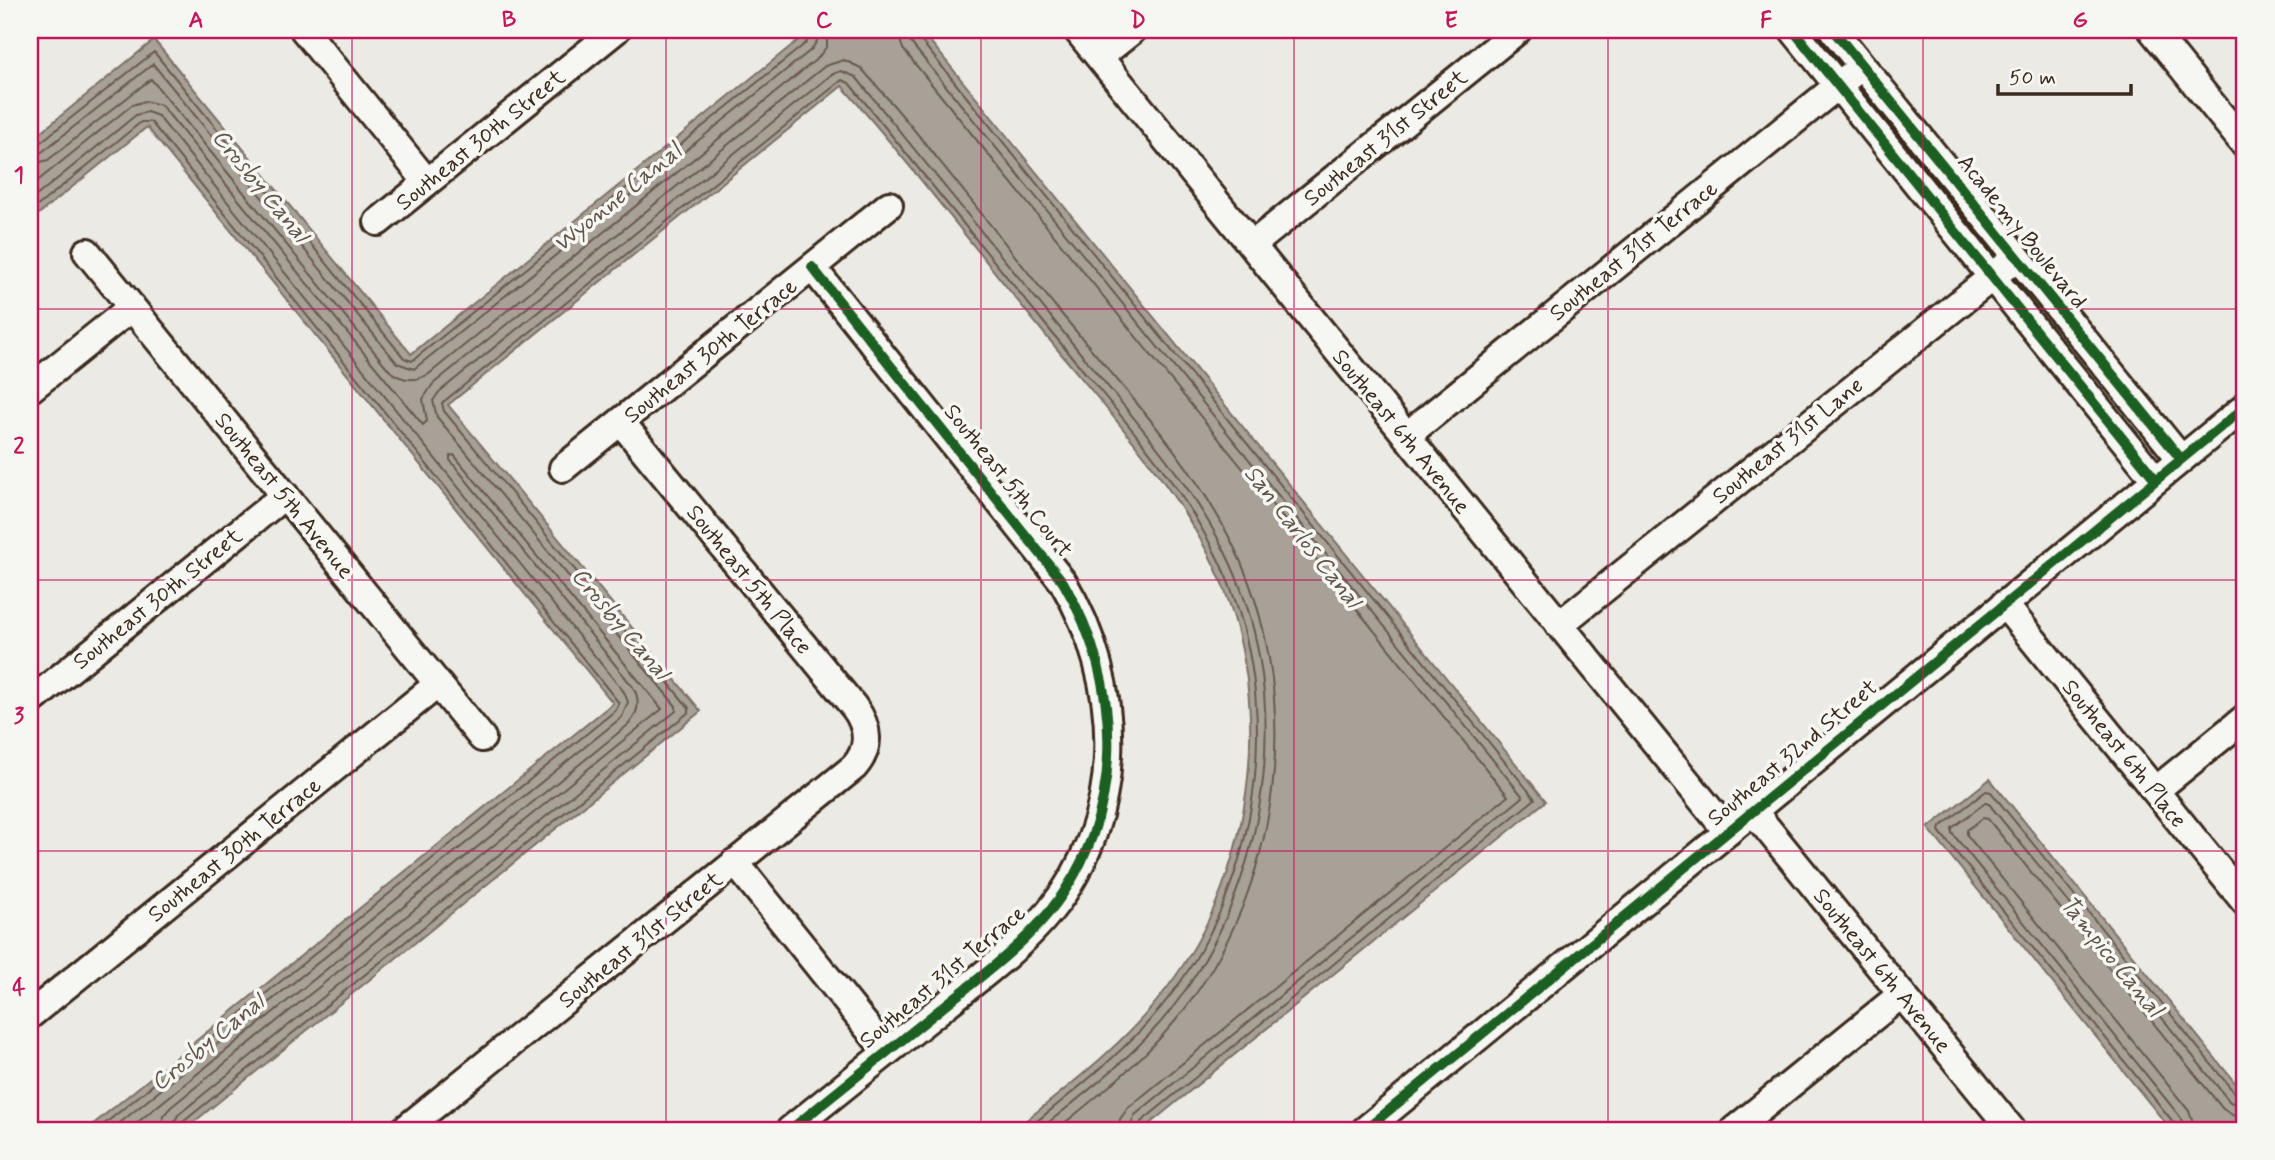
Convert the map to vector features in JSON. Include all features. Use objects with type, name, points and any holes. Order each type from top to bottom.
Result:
[{"type":"street","points":[[304,30],[427,182]]},
{"type":"street","name":"Southeast 30th Street","points":[[377,222],[616,30]]},
{"type":"street","name":"Southeast 6th Avenue","points":[[1077,30],[1728,832]]},
{"type":"street","points":[[1099,57],[1133,30]]},
{"type":"street","name":"Southeast 31st Street","points":[[1252,245],[1518,30]]},
{"type":"street","points":[[1793,30],[2156,480]]},
{"type":"street","name":"Academy Boulevard","points":[[1833,30],[2181,459]]},
{"type":"street","points":[[2152,30],[2245,145]]},
{"type":"street","name":"Southeast 31st Terrace","points":[[1406,436],[1862,66]]},
{"type":"street","name":"Southeast 30th Terrace","points":[[563,468],[889,205]]},
{"type":"street","name":"Southeast 5th Avenue","points":[[87,252],[482,738]]},
{"type":"street","name":"Southeast 31st Lane","points":[[1559,625],[1991,275],[2017,257]]},
{"type":"street","name":"Southeast 5th Court","points":[[812,267],[1063,582],[1084,620],[1098,659],[1107,701],[1109,749]]},
{"type":"street","points":[[30,389],[132,307]]},
{"type":"street","name":"Southeast 32nd Street","points":[[1365,1130],[2245,407]]},
{"type":"street","name":"Southeast 5th Place","points":[[621,422],[854,707],[864,723],[867,742]]},
{"type":"street","name":"Southeast 30th Street","points":[[30,702],[285,495]]},
{"type":"street","name":"Southeast 6th Place","points":[[2004,604],[2245,902]]},
{"type":"street","name":"Southeast 30th Terrace","points":[[30,1015],[438,684]]},
{"type":"street","points":[[2156,790],[2245,718]]},
{"type":"street","name":"Southeast 31st Street","points":[[404,1130],[854,767],[867,742]]},
{"type":"street","name":"Southeast 31st Terrace","points":[[790,1130],[1008,955],[1049,911],[1072,878],[1096,823],[1106,784],[1109,749]]},
{"type":"street","name":"Southeast 6th Avenue","points":[[1753,811],[2012,1130]]},
{"type":"street","points":[[735,862],[887,1052]]},
{"type":"street","points":[[1734,1130],[1902,994]]},
{"type":"water","points":[[797,30],[921,30],[1546,801],[1142,1130],[1014,1130],[1095,1064],[1133,1028],[1167,988],[1198,941],[1222,889],[1238,834],[1248,777],[1250,720],[1244,662],[1231,607],[1209,555],[1153,467],[894,146],[842,86],[448,405],[701,711],[184,1130],[86,1130],[613,703],[147,127],[30,221],[30,141],[154,40],[411,354],[802,37]]},
{"type":"water","name":"Tampico Canal","points":[[1990,779],[2245,1095],[2245,1130],[2171,1130],[1928,828]]},
{"type":"cycle path","points":[[1793,30],[2156,480]]},
{"type":"cycle path","points":[[1833,30],[2181,459]]},
{"type":"cycle path","points":[[790,1130],[999,962],[1050,911],[1075,874],[1093,834],[1104,792],[1108,749],[1106,706],[1098,663],[1083,622],[1063,582],[812,267]]},
{"type":"cycle path","points":[[1365,1130],[2245,407]]},
{"type":"water label","name":"Crosby Canal","points":[[261,185]]},
{"type":"water label","name":"Wyonne Canal","points":[[617,197]]},
{"type":"water label","name":"San Carlos Canal","points":[[1303,536]]},
{"type":"water label","name":"Crosby Canal","points":[[621,623]]},
{"type":"water label","name":"Crosby Canal","points":[[207,1042]]}]
